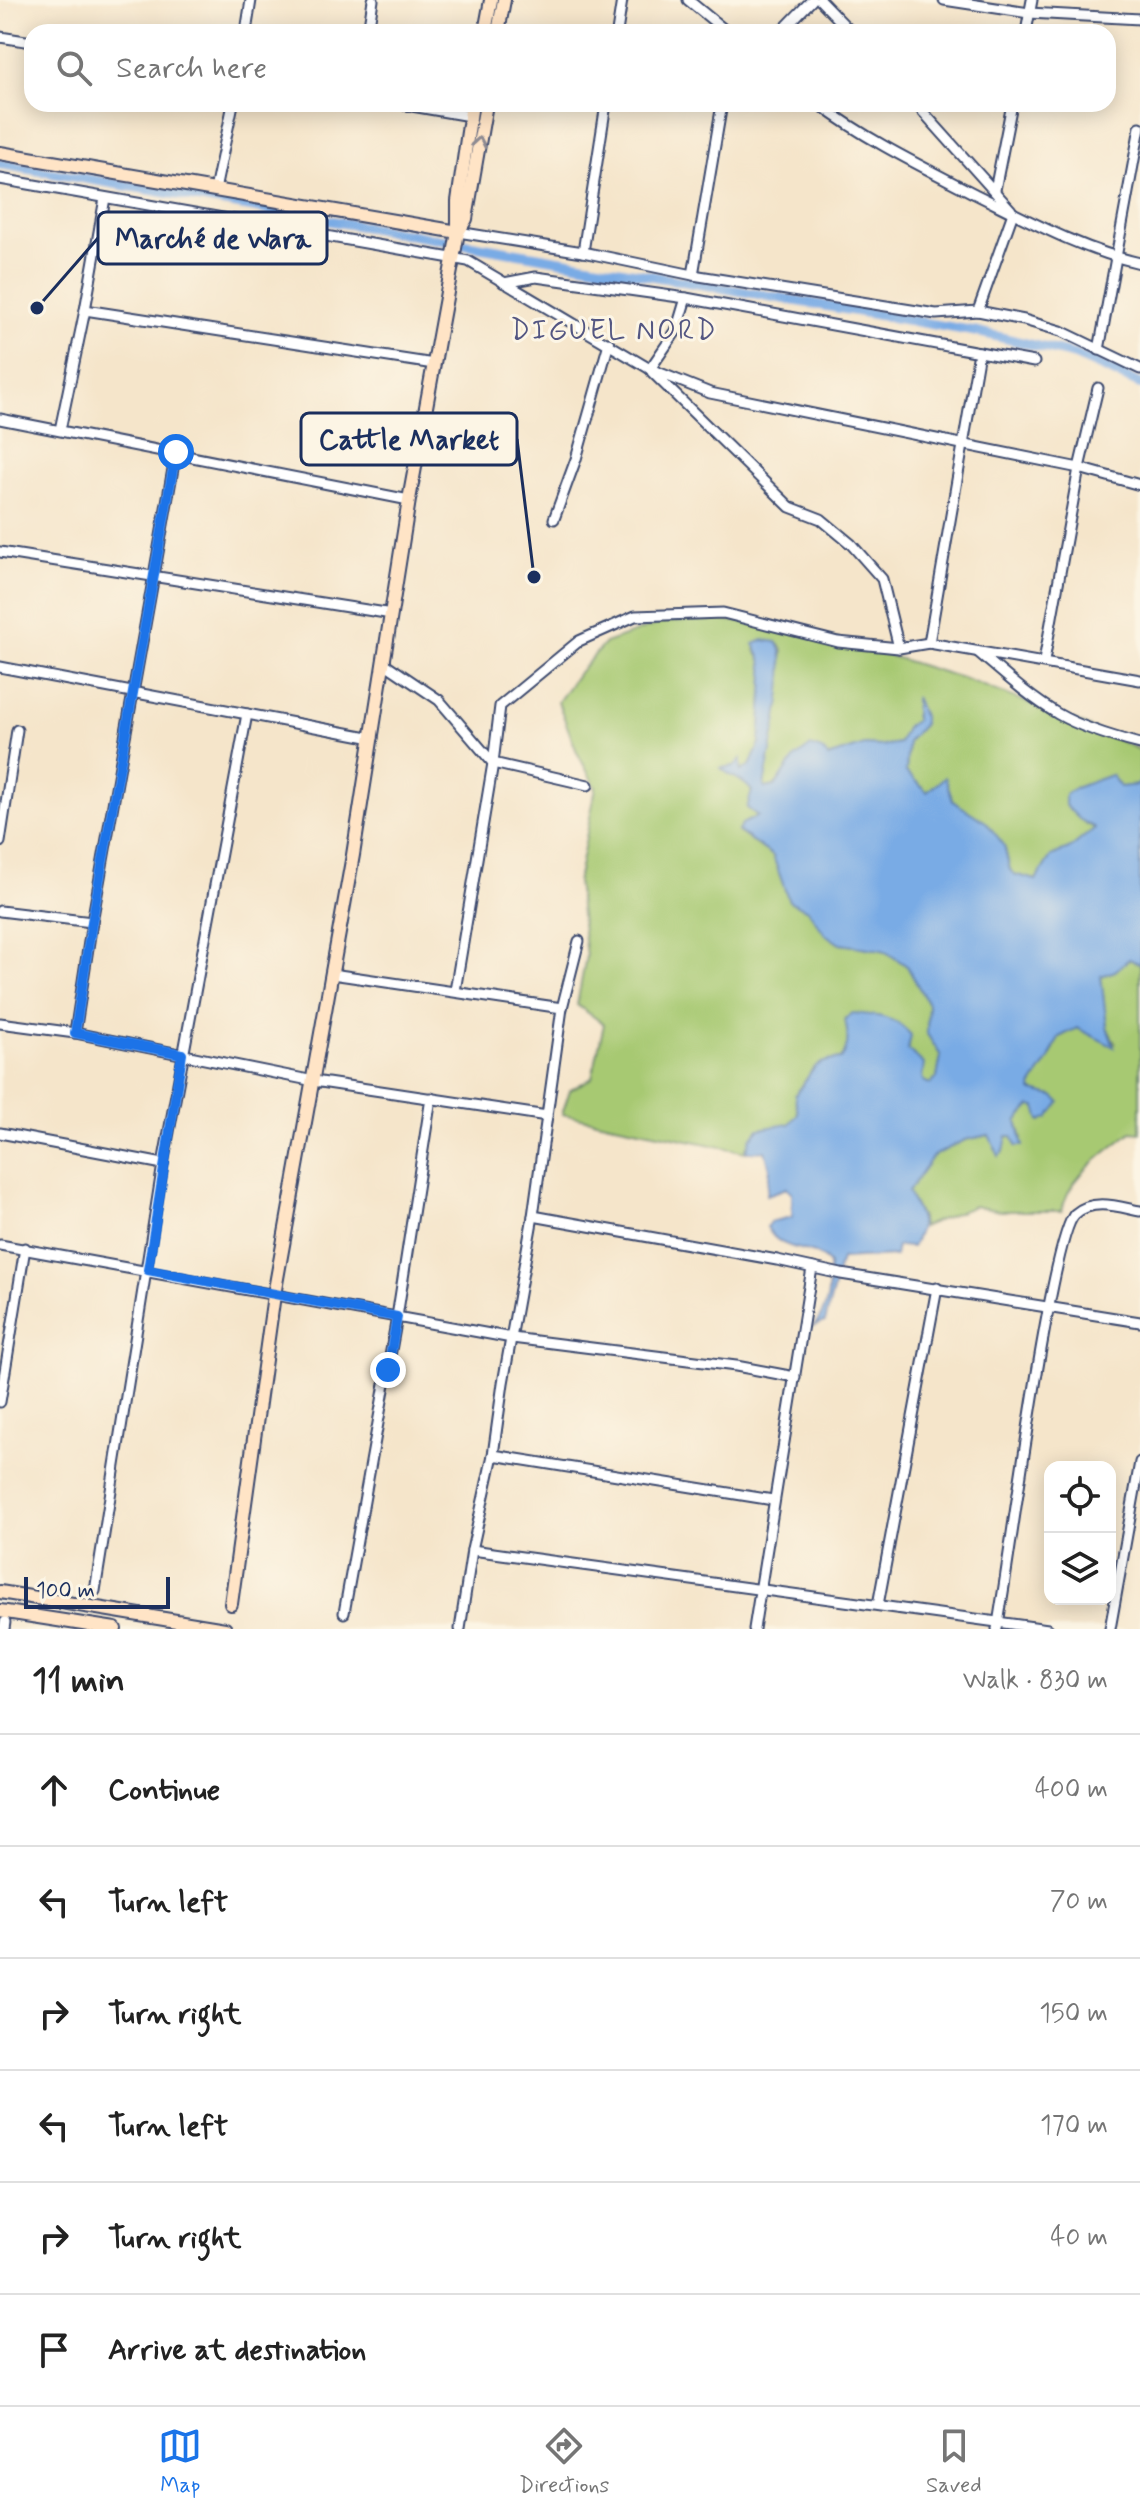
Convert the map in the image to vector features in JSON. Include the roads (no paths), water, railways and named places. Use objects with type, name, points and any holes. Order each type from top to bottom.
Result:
[{"type":"street","points":[[247,24],[251,0]]},
{"type":"street","points":[[369,24],[373,0]]},
{"type":"street","points":[[486,24],[491,0]]},
{"type":"street","points":[[500,24],[504,0]]},
{"type":"street","points":[[618,24],[622,0]]},
{"type":"street","points":[[688,0],[717,24]]},
{"type":"street","points":[[789,24],[812,0]]},
{"type":"street","points":[[944,0],[1029,13],[1140,19]]},
{"type":"street","points":[[1027,24],[1032,0]]},
{"type":"street","points":[[823,1],[844,24]]},
{"type":"street","points":[[0,37],[24,41]]},
{"type":"street","points":[[215,190],[231,112]]},
{"type":"street","points":[[231,1604],[274,1295],[314,1081],[373,738],[409,500],[456,245],[458,201],[471,112]]},
{"type":"street","points":[[456,245],[466,219],[485,112]]},
{"type":"street","points":[[583,252],[605,112]]},
{"type":"street","points":[[693,275],[721,112]]},
{"type":"street","points":[[831,112],[887,149],[1013,213],[1115,258],[1140,263]]},
{"type":"street","points":[[923,112],[1013,213]]},
{"type":"street","points":[[995,190],[1010,112]]},
{"type":"street","points":[[1099,350],[1140,127]]},
{"type":"street","points":[[0,153],[215,190],[456,245],[468,261],[593,336],[650,369],[710,393],[1079,468],[1140,485]]},
{"type":"street","points":[[0,179],[105,198],[456,245],[583,252],[693,275],[936,314],[978,311],[1061,331],[1140,369]]},
{"type":"street","points":[[60,430],[105,198]]},
{"type":"street","points":[[978,311],[1013,213]]},
{"type":"street","points":[[504,283],[536,277],[686,298],[1034,362]]},
{"type":"street","points":[[650,369],[676,331],[686,298]]},
{"type":"street","points":[[85,310],[434,364]]},
{"type":"street","points":[[554,519],[576,459],[609,343]]},
{"type":"street","points":[[929,643],[979,352]]},
{"type":"street","points":[[650,369],[768,488],[790,507],[821,519],[851,544],[882,579],[899,648]]},
{"type":"street","points":[[1044,661],[1079,468],[1098,388]]},
{"type":"street","points":[[0,419],[409,500]]},
{"type":"street","points":[[75,1033],[152,576],[176,452]]},
{"type":"street","points":[[0,552],[392,614]]},
{"type":"street","points":[[455,991],[500,706],[579,641],[635,616],[723,613],[838,642],[899,648],[929,643],[1140,680]]},
{"type":"street","points":[[975,650],[1029,695],[1060,716],[1109,736],[1140,744]]},
{"type":"street","points":[[384,663],[439,700],[493,763],[588,785]]},
{"type":"street","points":[[0,667],[373,738]]},
{"type":"street","points":[[95,1591],[182,1054],[247,714]]},
{"type":"street","points":[[0,842],[17,730]]},
{"type":"street","points":[[0,911],[92,922]]},
{"type":"street","points":[[460,1629],[533,1216],[562,1008],[579,941]]},
{"type":"street","points":[[332,974],[562,1008]]},
{"type":"street","points":[[0,1023],[75,1033],[314,1081],[547,1116]]},
{"type":"street","points":[[344,1613],[397,1317],[431,1098]]},
{"type":"street","points":[[0,1133],[163,1164]]},
{"type":"street","points":[[998,1625],[1049,1306],[1065,1231],[1075,1214],[1101,1204],[1140,1211]]},
{"type":"street","points":[[533,1216],[812,1268],[1140,1322]]},
{"type":"street","points":[[0,1245],[512,1338],[736,1366],[795,1377]]},
{"type":"street","points":[[0,1402],[25,1248]]},
{"type":"street","points":[[754,1629],[812,1268]]},
{"type":"street","points":[[878,1605],[937,1288]]},
{"type":"street","points":[[493,1455],[773,1500]]},
{"type":"street","points":[[1110,1629],[1140,1462]]},
{"type":"street","points":[[472,1550],[759,1588],[998,1625],[1048,1629]]},
{"type":"street","points":[[0,1592],[225,1629]]},
{"type":"street","points":[[3,1621],[115,1629]]},
{"type":"water","points":[[763,640],[777,642],[782,668],[765,788],[775,786],[795,758],[811,746],[822,750],[828,757],[865,745],[899,743],[907,726],[915,721],[915,697],[923,716],[923,725],[908,741],[906,772],[927,792],[945,777],[953,801],[986,822],[1004,845],[1010,870],[1036,880],[1051,856],[1069,849],[1095,828],[1079,819],[1065,805],[1065,794],[1111,775],[1120,787],[1137,785],[1140,781],[1140,964],[1129,959],[1115,971],[1101,976],[1107,1027],[1114,1047],[1077,1028],[1059,1037],[1032,1085],[1032,1091],[1053,1096],[1060,1102],[1048,1118],[1040,1121],[1036,1107],[1031,1106],[1017,1121],[1023,1146],[1016,1146],[1012,1136],[1007,1136],[1004,1151],[999,1156],[989,1135],[965,1140],[933,1156],[908,1192],[920,1219],[912,1247],[897,1246],[895,1256],[841,1259],[825,1322],[814,1326],[826,1304],[829,1264],[814,1253],[780,1242],[767,1227],[770,1222],[792,1217],[792,1192],[787,1188],[767,1195],[770,1168],[765,1151],[746,1152],[751,1138],[759,1129],[789,1124],[798,1114],[795,1095],[813,1070],[844,1055],[848,1040],[845,1019],[852,1013],[884,1018],[905,1029],[911,1035],[908,1050],[924,1064],[922,1078],[925,1082],[931,1084],[937,1078],[941,1056],[927,1034],[928,1004],[907,966],[883,950],[840,944],[825,934],[808,910],[789,901],[773,856],[738,831],[742,824],[758,816],[747,808],[752,791],[721,768],[735,766],[741,759],[741,771],[750,766],[760,744],[764,674],[754,644]]},
{"type":"waterway","points":[[0,164],[978,332],[1075,355],[1140,384]]},
{"type":"place","name":"Marché de Wara","points":[[37,308]]},
{"type":"place","name":"Cattle Market","points":[[534,577]]},
{"type":"district","name":"DIGUEL NORD","points":[[614,331]]}]
